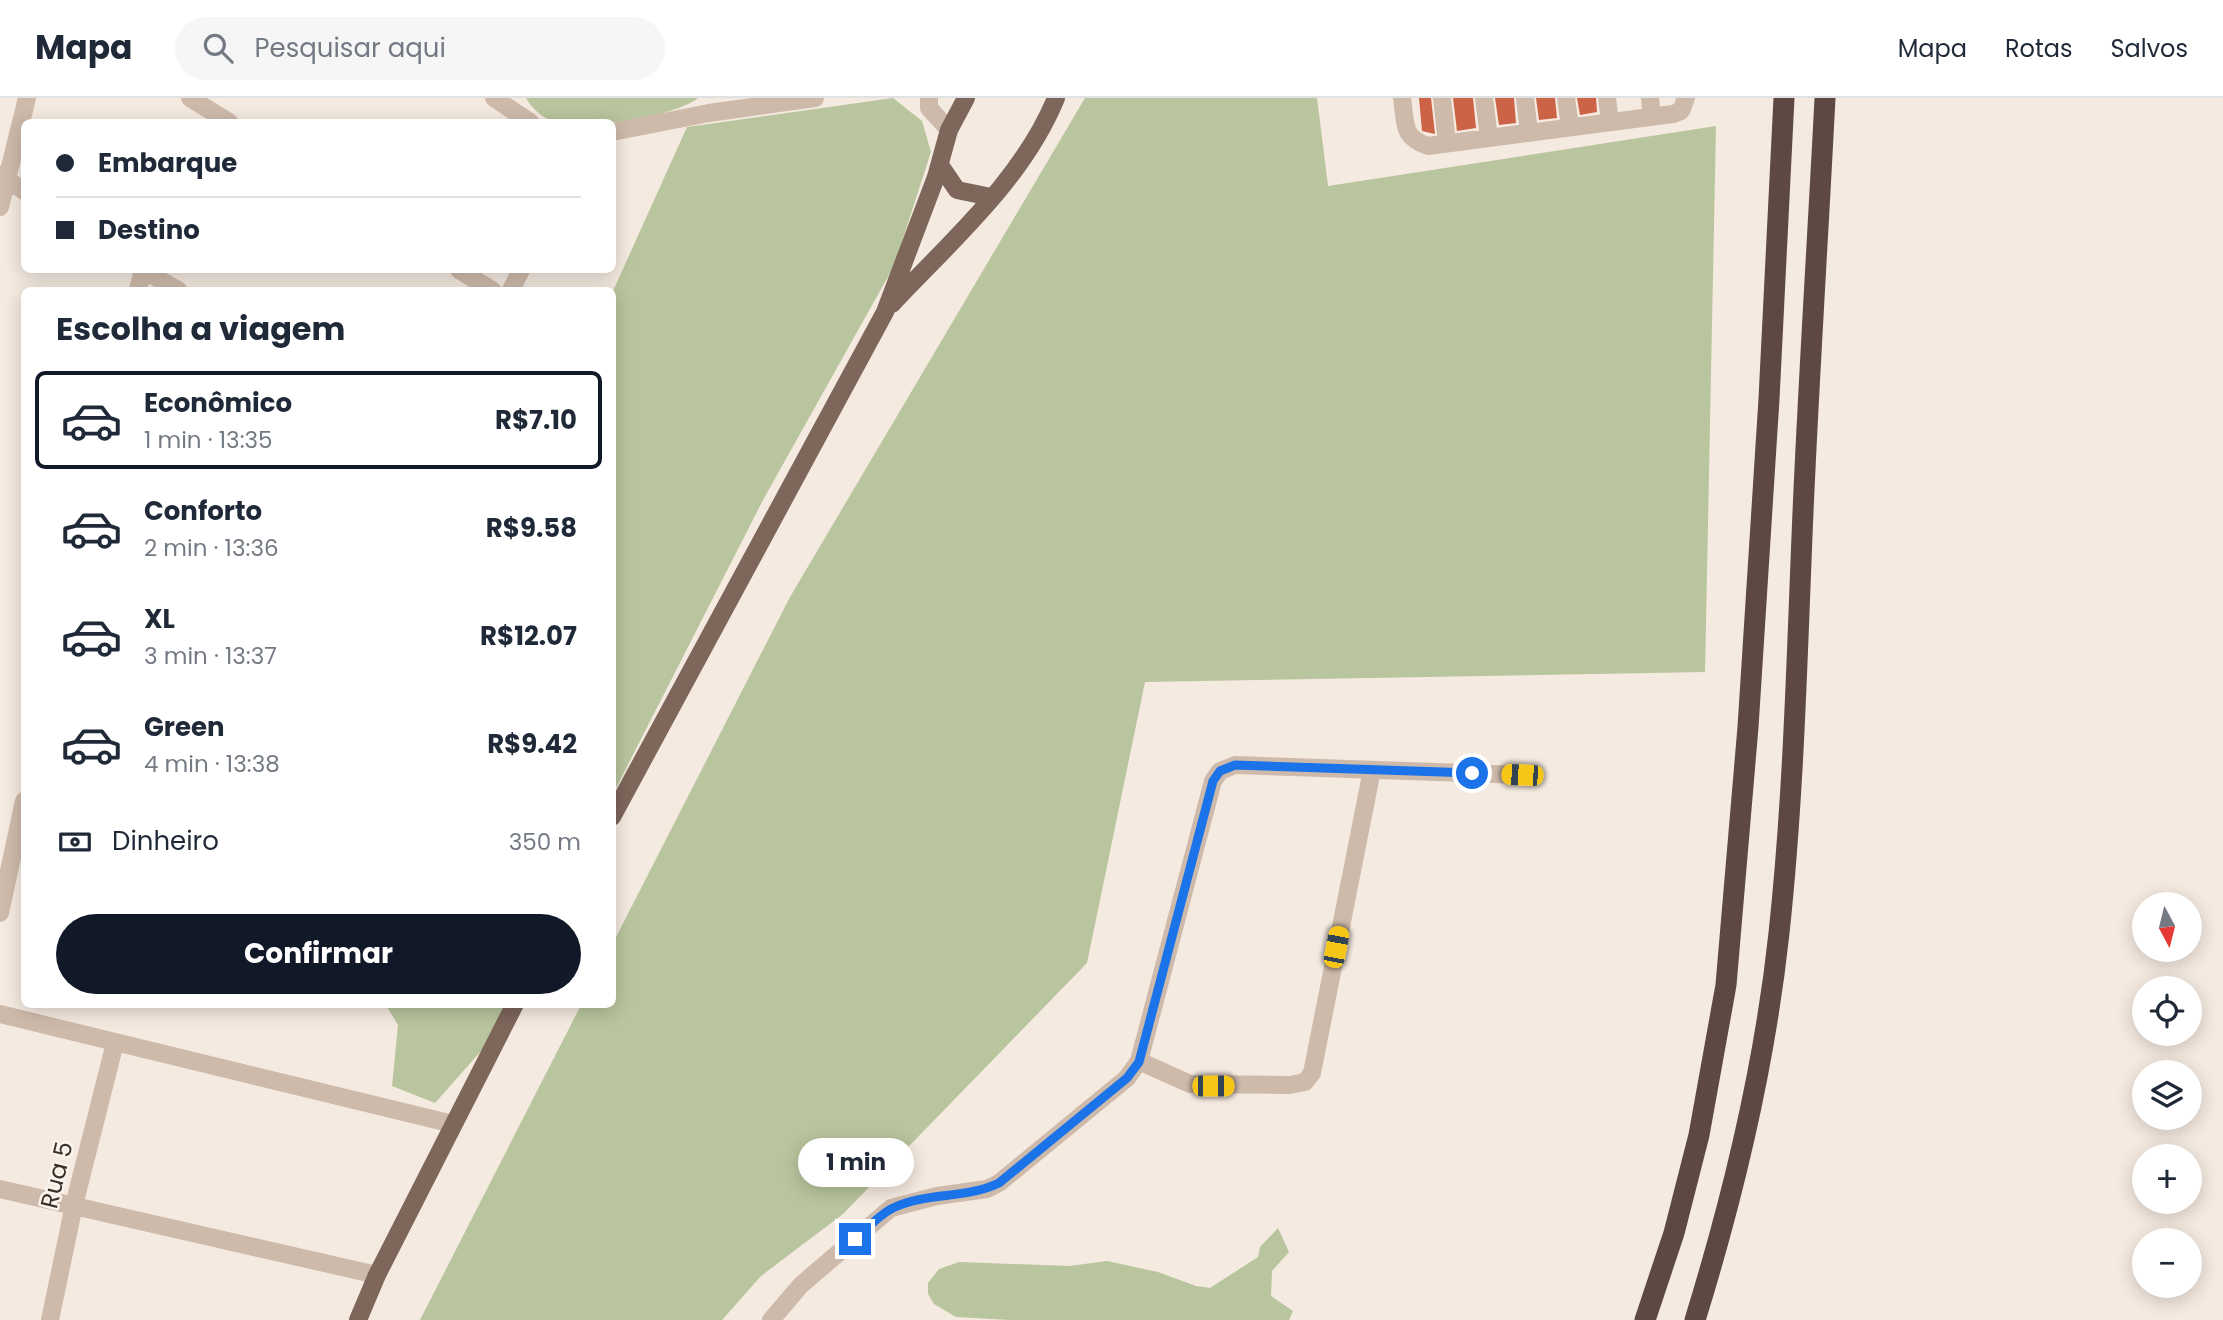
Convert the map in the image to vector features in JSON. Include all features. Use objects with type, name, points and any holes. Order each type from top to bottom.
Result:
[{"type":"highway","points":[[1646,1320],[1674,1233],[1699,1135],[1726,985],[1748,727],[1769,399],[1784,98]]},
{"type":"highway","points":[[1695,1320],[1726,1217],[1743,1144],[1779,936],[1791,773],[1825,98]]},
{"type":"main road","points":[[616,810],[885,312],[940,165],[949,130],[966,98]]},
{"type":"main road","points":[[885,312],[1022,162],[1056,98]]},
{"type":"main road","points":[[940,165],[957,190],[991,197]]},
{"type":"main road","points":[[358,1320],[377,1275],[513,1008]]},
{"type":"street","points":[[0,206],[3,177],[27,98]]},
{"type":"street","points":[[616,131],[713,106],[815,98]]},
{"type":"street","points":[[911,98],[929,103],[949,130]]},
{"type":"street","points":[[1402,98],[1408,135],[1413,141],[1428,146],[1652,117],[1681,111],[1686,99]]},
{"type":"street","points":[[1442,98],[1447,143]]},
{"type":"street","points":[[1484,98],[1489,138]]},
{"type":"street","points":[[1525,98],[1529,133]]},
{"type":"street","points":[[1566,98],[1570,127]]},
{"type":"street","points":[[1607,98],[1610,122]]},
{"type":"street","points":[[1650,98],[1652,117]]},
{"type":"street","points":[[193,99],[224,119]]},
{"type":"street","points":[[500,100],[526,119]]},
{"type":"street","points":[[3,177],[21,189]]},
{"type":"street","points":[[148,273],[173,287]]},
{"type":"street","points":[[464,273],[487,287]]},
{"type":"street","points":[[772,1320],[801,1285],[891,1208],[937,1196],[987,1189],[999,1183],[1127,1078],[1139,1062],[1213,781],[1220,771],[1235,765],[1522,775]]},
{"type":"street","points":[[1139,1062],[1190,1084],[1290,1085],[1305,1082],[1312,1073],[1371,769]]},
{"type":"street","points":[[0,913],[21,815]]},
{"type":"street","points":[[0,1014],[364,1100],[453,1124]]},
{"type":"street","name":"Rua 5","points":[[50,1320],[74,1205],[115,1042]]},
{"type":"street","points":[[0,1189],[377,1275]]},
{"type":"green space","points":[[526,98],[698,98],[671,111],[616,122],[616,119],[547,119],[534,109]]},
{"type":"green space","points":[[893,98],[922,121],[931,152],[894,266],[763,500],[616,788],[615,287],[687,127]]},
{"type":"green space","points":[[1085,98],[1317,98],[1328,186],[1716,126],[1705,672],[1145,682],[1087,963],[843,1214],[761,1276],[722,1320],[420,1320],[579,1008],[616,1008],[616,937],[790,597]]},
{"type":"green space","points":[[388,1008],[506,1008],[489,1042],[435,1103],[392,1086],[398,1025]]},
{"type":"green space","points":[[1278,1228],[1289,1252],[1272,1271],[1271,1296],[1293,1311],[1289,1320],[1010,1320],[956,1317],[934,1304],[928,1294],[928,1283],[939,1269],[959,1262],[1069,1266],[1107,1261],[1158,1272],[1196,1286],[1210,1288],[1258,1257],[1260,1247]]},
{"type":"building","points":[[1419,98],[1431,98],[1435,134],[1422,131]]},
{"type":"building","points":[[1453,98],[1473,98],[1476,128],[1457,131]]},
{"type":"building","points":[[1495,98],[1514,98],[1516,123],[1499,125]]},
{"type":"building","points":[[1536,98],[1555,98],[1557,118],[1539,120]]},
{"type":"building","points":[[1577,98],[1596,98],[1597,112],[1580,115]]},
{"type":"route","points":[[855,1239],[891,1208],[937,1196],[987,1189],[999,1183],[1127,1078],[1139,1062],[1213,781],[1220,771],[1235,765],[1472,773]]}]
